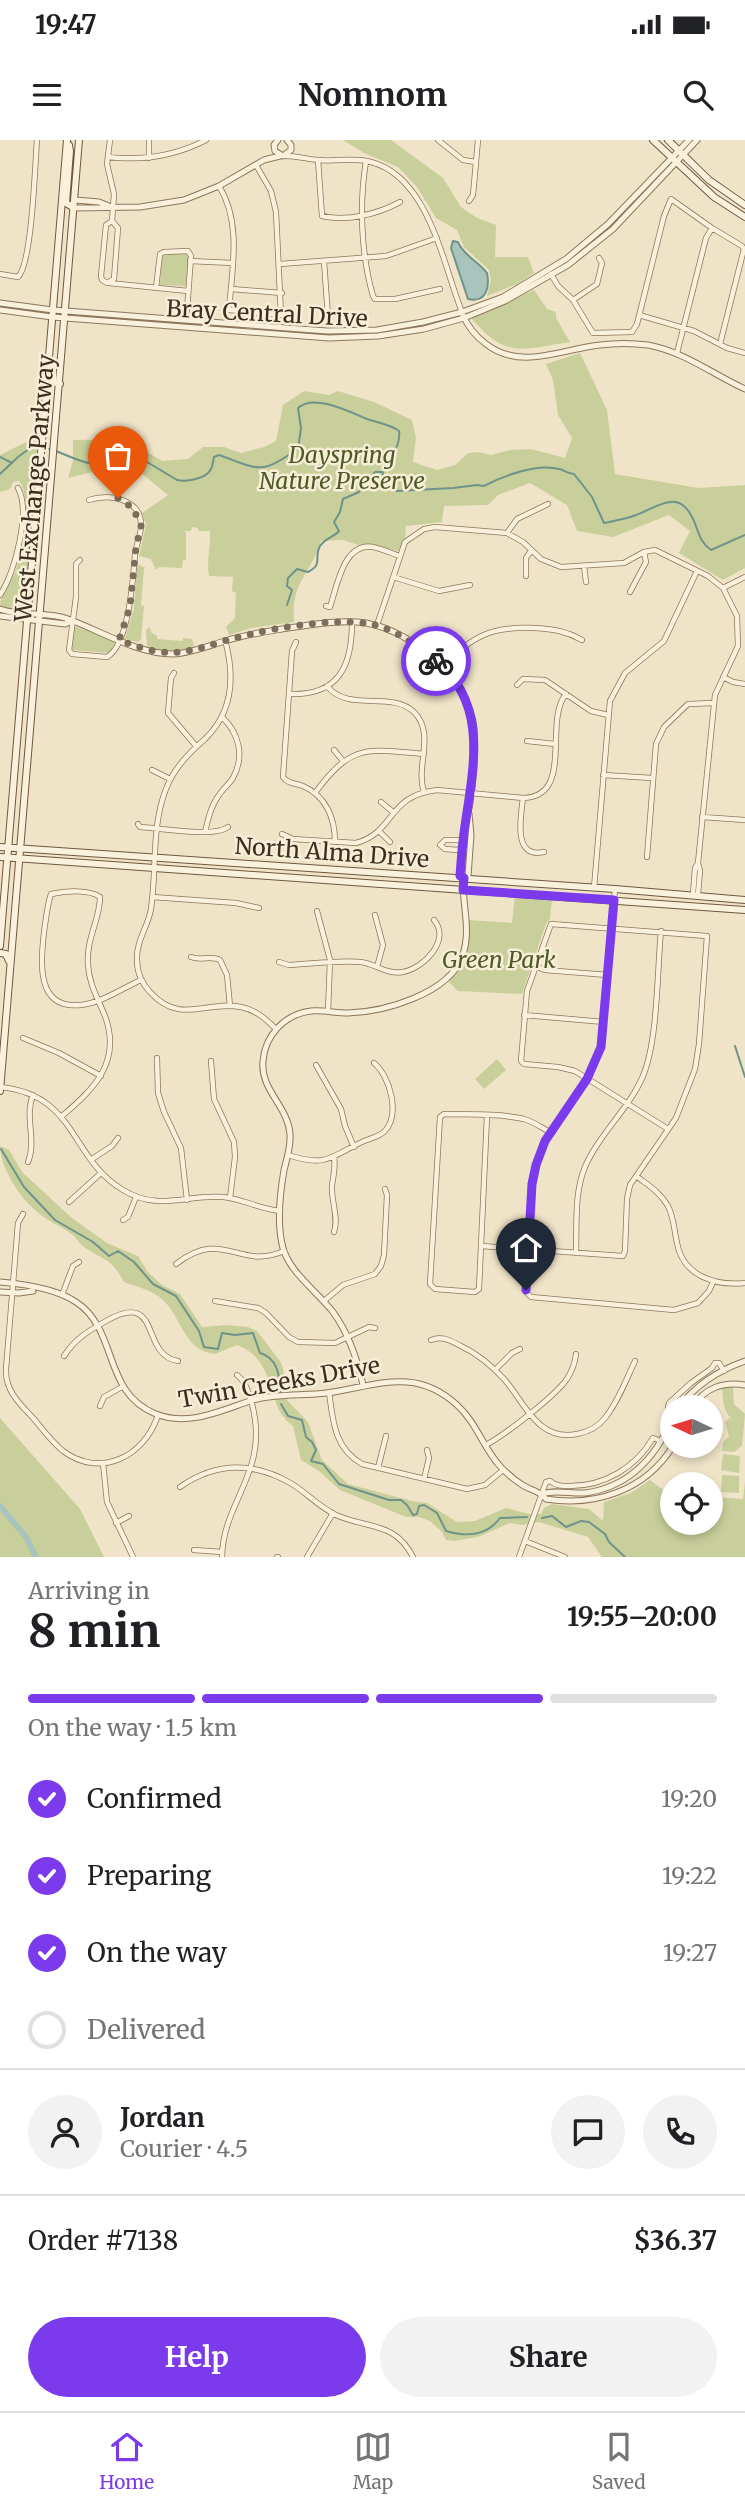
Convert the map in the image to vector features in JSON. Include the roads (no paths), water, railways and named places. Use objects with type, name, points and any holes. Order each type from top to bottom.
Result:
[{"type":"main road","points":[[67,140],[70,151],[66,202],[74,208]]},
{"type":"main road","name":"West Exchange Parkway","points":[[0,946],[4,847],[23,683],[67,140]]},
{"type":"main road","name":"West Exchange Parkway","points":[[0,1088],[56,438],[78,140]]},
{"type":"main road","points":[[653,140],[714,197],[745,217]]},
{"type":"main road","points":[[668,140],[709,180],[745,205]]},
{"type":"main road","points":[[51,337],[54,353],[53,382],[60,384]]},
{"type":"main road","points":[[38,497],[44,496],[46,499],[43,541],[46,551]]},
{"type":"main road","points":[[23,683],[22,743],[29,748]]},
{"type":"main road","name":"North Alma Drive","points":[[4,847],[745,900]]},
{"type":"main road","points":[[63,862],[72,859],[92,860],[96,854]]},
{"type":"main road","name":"North Alma Drive","points":[[4,857],[745,910]]},
{"type":"main road","points":[[695,896],[695,906]]},
{"type":"main road","points":[[0,953],[8,956],[9,994]]},
{"type":"street","points":[[0,274],[18,277],[23,273],[28,248],[37,140]]},
{"type":"street","points":[[110,140],[108,169],[114,194],[111,206],[113,221],[118,231],[113,282]]},
{"type":"street","points":[[149,140],[149,158]]},
{"type":"street","points":[[190,140],[192,147]]},
{"type":"street","points":[[108,157],[149,158],[192,147],[206,140]]},
{"type":"street","points":[[287,140],[291,147],[306,158]]},
{"type":"street","points":[[283,156],[295,140]]},
{"type":"street","points":[[438,140],[463,160],[476,162]]},
{"type":"street","points":[[469,201],[473,195],[478,140]]},
{"type":"street","points":[[682,153],[689,140]]},
{"type":"street","points":[[682,153],[697,140]]},
{"type":"street","points":[[264,160],[275,144],[283,156]]},
{"type":"street","name":"Bray Central Drive","points":[[66,314],[329,338],[378,336],[422,329],[505,301],[550,273],[591,239],[682,153]]},
{"type":"street","points":[[75,200],[111,206],[140,207],[172,203],[219,186],[264,160],[283,156],[366,161],[390,170],[415,195],[430,220],[463,315],[478,338],[488,346],[514,357],[536,358],[609,344],[643,345],[677,353],[745,389]]},
{"type":"street","points":[[318,160],[320,213],[325,218],[363,215],[400,202]]},
{"type":"street","points":[[366,161],[362,192],[367,276],[376,299],[395,299],[440,289]]},
{"type":"street","points":[[219,186],[228,204],[232,224],[233,263],[229,310],[281,315],[282,292],[276,212],[271,191],[256,165]]},
{"type":"street","points":[[550,273],[573,300],[593,333],[629,333],[635,330],[664,216],[671,199],[743,247],[720,344]]},
{"type":"street","points":[[74,208],[100,209],[111,206]]},
{"type":"street","points":[[113,221],[106,225],[101,276],[104,282],[188,291]]},
{"type":"street","points":[[677,353],[706,238],[712,228]]},
{"type":"street","points":[[280,264],[386,256],[437,238]]},
{"type":"street","points":[[156,288],[160,254],[185,249],[190,253],[187,311],[183,318],[177,320]]},
{"type":"street","points":[[573,300],[597,284],[602,263],[599,258]]},
{"type":"street","points":[[190,261],[233,263]]},
{"type":"street","points":[[324,261],[328,317]]},
{"type":"street","points":[[231,289],[282,292]]},
{"type":"street","name":"Bray Central Drive","points":[[0,303],[52,314]]},
{"type":"street","name":"Bray Central Drive","points":[[0,310],[327,331],[359,331],[463,315]]},
{"type":"street","points":[[187,311],[196,321]]},
{"type":"street","points":[[639,315],[683,327],[745,353]]},
{"type":"street","points":[[0,595],[14,569],[19,551],[22,500],[18,488]]},
{"type":"street","points":[[80,560],[76,564],[76,592],[69,648],[72,654],[107,657],[114,652],[130,607],[141,522],[133,508],[118,498],[105,496],[89,500]]},
{"type":"street","points":[[507,533],[517,519],[548,504]]},
{"type":"street","points":[[377,625],[405,542],[424,529],[435,527],[507,533],[523,542],[541,559],[555,565],[624,563],[650,550],[662,552],[697,570],[723,588],[735,609],[742,632],[734,657],[716,690],[698,863],[695,868],[695,896]]},
{"type":"street","points":[[326,606],[330,607],[346,561],[353,552],[372,547],[400,556]]},
{"type":"street","points":[[526,576],[526,558],[531,551]]},
{"type":"street","points":[[630,592],[646,562],[644,552]]},
{"type":"street","points":[[584,566],[586,582]]},
{"type":"street","points":[[594,888],[610,701],[625,673],[664,640],[697,570]]},
{"type":"street","points":[[393,577],[439,591],[470,585]]},
{"type":"street","points":[[723,588],[745,577]]},
{"type":"street","points":[[0,609],[65,624],[72,621],[144,650],[172,654],[193,651],[225,640],[284,629],[352,622],[377,625],[397,634],[443,666],[461,688],[472,716],[474,735],[470,793],[460,876],[464,878]]},
{"type":"street","points":[[0,616],[28,617]]},
{"type":"street","points":[[289,694],[312,693],[327,686],[343,671],[351,650],[352,622]]},
{"type":"street","points":[[443,666],[468,642],[501,628],[558,630],[582,640]]},
{"type":"street","points":[[225,640],[231,678],[230,693],[222,717],[170,779],[163,797],[157,828],[149,920],[137,948],[137,963],[141,980],[156,998],[177,1009],[193,1011],[230,1006],[254,1011],[276,1029]]},
{"type":"street","points":[[296,642],[292,651],[283,775],[285,781],[315,793],[329,810],[335,842]]},
{"type":"street","points":[[174,673],[171,678],[168,713],[196,747]]},
{"type":"street","points":[[723,677],[745,684]]},
{"type":"street","points":[[517,685],[523,679],[541,680],[591,711],[608,715]]},
{"type":"street","points":[[327,686],[332,692],[349,699],[398,704],[414,712],[424,730],[424,792]]},
{"type":"street","points":[[282,834],[293,839],[356,843],[379,831],[406,800],[424,792],[537,796],[548,785],[554,772],[559,707],[566,694]]},
{"type":"street","points":[[647,857],[656,744],[664,726],[688,704],[714,703]]},
{"type":"street","points":[[205,832],[214,804],[234,776],[239,758],[236,735],[232,726],[222,717]]},
{"type":"street","points":[[527,741],[555,744]]},
{"type":"street","points":[[334,750],[342,761]]},
{"type":"street","points":[[315,793],[342,761],[365,751],[424,754]]},
{"type":"street","points":[[152,770],[170,779]]},
{"type":"street","points":[[603,775],[652,778]]},
{"type":"street","points":[[523,797],[520,831],[522,842],[528,850],[544,852]]},
{"type":"street","points":[[382,802],[393,812]]},
{"type":"street","points":[[363,1385],[348,1337],[324,1301],[293,1267],[284,1251],[281,1235],[282,1185],[290,1139],[289,1124],[269,1090],[263,1073],[264,1051],[276,1029],[300,1014],[370,1010],[424,995],[440,985],[455,970],[465,946],[467,932],[463,890],[464,878],[468,876],[470,846],[468,813]]},
{"type":"street","points":[[702,817],[745,820]]},
{"type":"street","points":[[138,824],[140,827],[205,832],[220,832],[228,827]]},
{"type":"street","points":[[379,831],[390,842]]},
{"type":"street","points":[[463,845],[458,850],[445,849],[440,845],[445,839],[459,840],[463,845],[470,846]]},
{"type":"street","points":[[615,889],[604,1022],[598,1056],[587,1079],[550,1132],[533,1175],[526,1290],[528,1296],[674,1310],[698,1303],[713,1282]]},
{"type":"street","points":[[62,1116],[90,1092],[101,1076],[108,1058],[110,1040],[106,1019],[97,1000],[89,975],[88,950],[100,897],[73,892],[51,894],[42,956],[44,983],[55,998],[66,1003],[83,1005],[97,1000],[141,980]]},
{"type":"street","points":[[152,897],[236,903],[259,908]]},
{"type":"street","points":[[317,911],[330,963],[328,1012]]},
{"type":"street","points":[[376,915],[383,945],[377,967]]},
{"type":"street","points":[[279,962],[289,965],[363,962],[387,971],[402,972],[425,962],[434,951],[439,927],[434,920]]},
{"type":"street","points":[[481,1246],[620,1257],[624,1254],[628,1193],[636,1177],[668,1129],[684,1101],[698,1058],[707,936],[551,924],[527,991],[521,1062],[568,1069],[668,1129]]},
{"type":"street","points":[[576,1253],[580,1184],[584,1169],[642,1077],[650,1053],[661,931]]},
{"type":"street","points":[[191,957],[215,957],[220,960],[227,975],[230,1006]]},
{"type":"street","points":[[535,966],[545,970],[608,975]]},
{"type":"street","points":[[524,1015],[604,1022]]},
{"type":"street","points":[[23,1038],[59,1053],[101,1076]]},
{"type":"street","points":[[157,1058],[158,1093],[181,1147],[187,1200]]},
{"type":"street","points":[[211,1061],[214,1099],[234,1143],[230,1198]]},
{"type":"street","points":[[288,1155],[312,1160],[334,1157],[381,1134],[390,1121],[390,1087],[381,1069],[374,1063]]},
{"type":"street","points":[[316,1065],[341,1109],[354,1147]]},
{"type":"street","points":[[0,1088],[18,1089],[47,1102],[62,1116],[101,1173],[116,1186],[136,1197],[159,1202],[230,1198],[281,1211]]},
{"type":"street","points":[[27,1162],[32,1148],[29,1111],[33,1095]]},
{"type":"street","points":[[487,1116],[478,1291],[432,1287],[440,1115],[487,1116],[525,1119],[550,1132]]},
{"type":"street","points":[[92,1159],[112,1146],[118,1138]]},
{"type":"street","points":[[334,1157],[334,1232]]},
{"type":"street","points":[[69,1202],[101,1173]]},
{"type":"street","points":[[636,1177],[653,1188],[667,1204],[672,1215],[678,1248],[696,1273],[713,1282],[745,1283]]},
{"type":"street","points":[[324,1301],[339,1288],[375,1274],[382,1266],[387,1195],[385,1189]]},
{"type":"street","points":[[123,1220],[128,1217],[136,1197]]},
{"type":"street","points":[[23,1214],[18,1223],[6,1377],[11,1393],[48,1438],[80,1460],[103,1462],[127,1457],[138,1449],[154,1428],[158,1415]]},
{"type":"street","points":[[176,1264],[194,1252],[210,1247],[228,1249],[252,1257],[284,1251]]},
{"type":"street","points":[[62,1295],[73,1266],[79,1262]]},
{"type":"street","name":"Twin Creeks Drive","points":[[0,1282],[62,1295],[77,1302],[98,1325],[122,1387],[139,1404],[158,1415],[193,1419],[275,1396],[329,1392],[386,1381],[405,1381],[439,1391],[466,1414],[503,1470],[526,1487],[542,1493],[586,1493],[615,1484],[642,1467],[660,1444]]},
{"type":"street","name":"Twin Creeks Drive","points":[[0,1292],[39,1290]]},
{"type":"street","points":[[215,1301],[258,1308],[289,1338],[298,1342],[331,1343],[369,1327],[375,1328]]},
{"type":"street","points":[[64,1356],[74,1341],[123,1313],[138,1315],[150,1326],[153,1340],[162,1355],[178,1361]]},
{"type":"street","points":[[431,1340],[442,1338],[463,1346],[495,1370],[541,1427],[558,1434],[571,1435],[590,1430],[608,1413],[635,1361]]},
{"type":"street","points":[[495,1370],[520,1349]]},
{"type":"street","points":[[486,1445],[504,1434],[564,1383],[572,1371],[576,1354]]},
{"type":"street","points":[[690,1395],[698,1387],[745,1361]]},
{"type":"street","points":[[678,1395],[715,1363],[719,1363],[724,1371]]},
{"type":"street","points":[[194,1550],[222,1555],[227,1528],[255,1455],[257,1431],[251,1401],[237,1375]]},
{"type":"street","points":[[703,1395],[716,1386],[732,1383],[745,1385]]},
{"type":"street","points":[[100,1406],[104,1397],[122,1387]]},
{"type":"street","points":[[329,1392],[334,1429],[340,1445],[354,1459],[378,1468],[460,1488],[476,1488],[490,1482],[503,1470]]},
{"type":"street","points":[[378,1468],[386,1436]]},
{"type":"street","points":[[519,1557],[548,1481],[556,1486],[581,1486],[611,1477],[636,1460],[653,1438],[660,1440]]},
{"type":"street","points":[[424,1479],[429,1458],[427,1450]]},
{"type":"street","name":"Twin Creeks Drive","points":[[542,1493],[546,1499],[570,1501],[589,1501],[610,1496],[644,1478],[663,1458]]},
{"type":"street","points":[[103,1462],[107,1502],[133,1557]]},
{"type":"street","points":[[180,1488],[200,1475],[219,1468],[251,1469],[289,1483],[333,1513],[392,1532],[406,1545],[413,1557]]},
{"type":"street","points":[[307,1557],[333,1513]]},
{"type":"street","points":[[116,1523],[130,1516]]},
{"type":"street","points":[[526,1541],[565,1557]]},
{"type":"water","points":[[453,241],[458,242],[487,273],[487,289],[479,299],[468,299],[451,248]]},
{"type":"waterway","points":[[56,451],[98,465],[142,459],[177,480],[191,480],[209,472],[214,457],[219,455],[252,467],[275,463],[298,449],[301,428],[298,408],[313,402],[322,403],[342,408],[399,431],[397,445],[382,476],[382,484],[397,491],[484,486],[520,472],[550,468],[574,474],[592,497],[604,523],[628,518],[666,502],[673,502],[686,508],[701,539],[711,550],[745,535]]},
{"type":"waterway","points":[[0,474],[33,446],[50,449]]},
{"type":"waterway","points":[[0,457],[12,463]]},
{"type":"waterway","points":[[287,605],[292,590],[287,586],[288,578],[297,569],[308,572],[316,566],[320,546],[339,531],[334,522],[343,499],[359,492],[375,472],[381,472]]},
{"type":"waterway","points":[[735,1046],[745,1077]]},
{"type":"waterway","points":[[1,1149],[24,1187],[55,1220],[93,1242],[109,1256],[118,1251],[134,1262],[153,1284],[176,1296],[199,1331],[204,1347],[218,1349],[222,1333],[253,1333],[260,1353],[274,1362],[281,1391]]},
{"type":"waterway","points":[[281,1404],[288,1416],[302,1420],[306,1437],[316,1450],[311,1461],[323,1464],[339,1484],[389,1500],[401,1500],[413,1515],[417,1514],[419,1506],[424,1505],[437,1513],[446,1531],[454,1533],[476,1534],[489,1528],[500,1518],[527,1517]]},
{"type":"waterway","points":[[0,1506],[26,1537],[36,1557]]},
{"type":"waterway","points":[[542,1518],[552,1516],[566,1527],[581,1521],[589,1522],[605,1534],[609,1542],[625,1557]]},
{"type":"park label","name":"Dayspring Nature Preserve","points":[[342,467]]},
{"type":"park label","name":"Green Park","points":[[499,959]]}]
